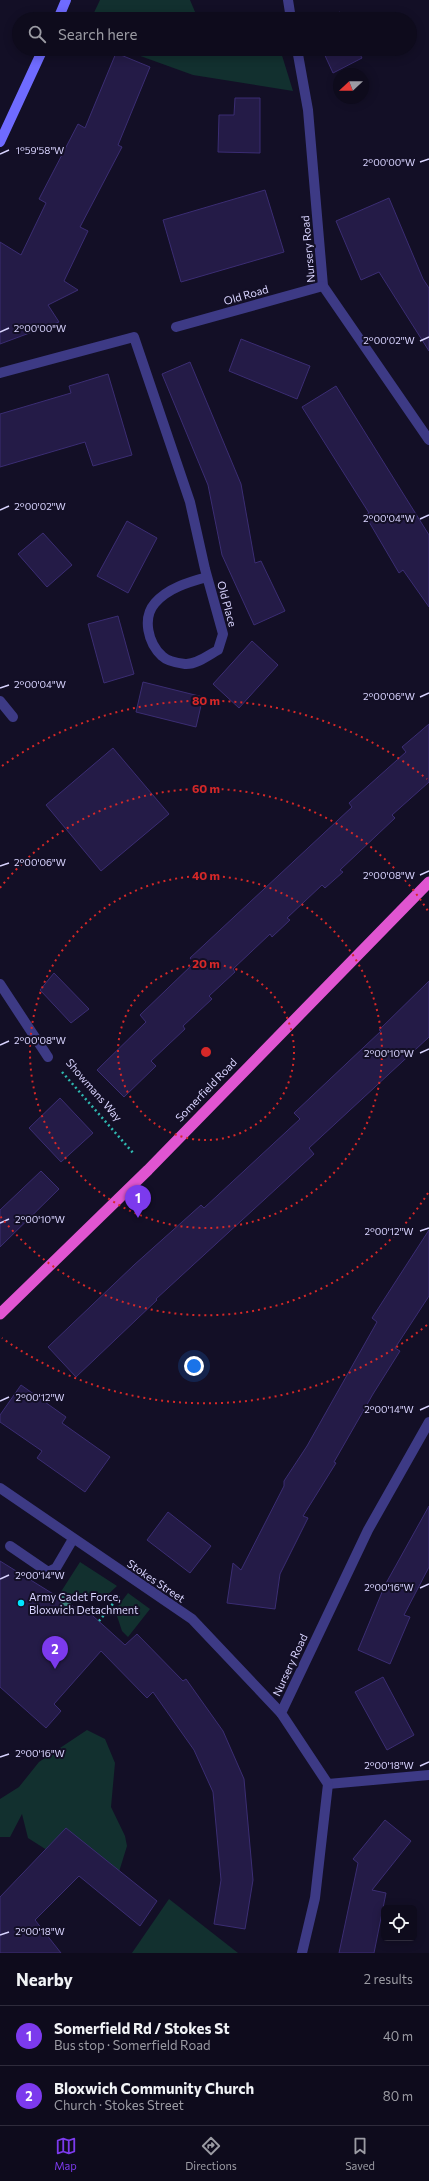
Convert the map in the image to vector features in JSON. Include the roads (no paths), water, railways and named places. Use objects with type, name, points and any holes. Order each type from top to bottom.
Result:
[{"type":"highway","name":"Somerfield Road","points":[[0,1314],[148,1170],[429,882]]},
{"type":"main road","points":[[61,12],[66,0]]},
{"type":"main road","points":[[0,142],[40,56]]},
{"type":"street","points":[[288,0],[290,12]]},
{"type":"street","name":"Nursery Road","points":[[298,56],[308,110],[323,286],[429,440]]},
{"type":"street","name":"Old Road","points":[[176,327],[323,286]]},
{"type":"street","name":"Old Place","points":[[0,373],[134,337],[190,502],[207,577],[223,634],[218,650],[200,660],[186,664],[173,662],[162,657],[154,646],[148,633],[148,616],[155,603],[183,584],[207,577]]},
{"type":"street","points":[[0,701],[13,717]]},
{"type":"street","points":[[0,984],[48,1057]]},
{"type":"street","name":"Nursery Road","points":[[328,1784],[281,1713],[368,1530],[429,1422]]},
{"type":"street","name":"Stokes Street","points":[[0,1488],[192,1619],[281,1713]]},
{"type":"street","points":[[10,1546],[48,1572],[56,1568],[73,1539]]},
{"type":"street","points":[[302,1953],[315,1898],[328,1784],[429,1775]]},
{"type":"place","name":"Somerfield Rd / Stokes St","points":[[138,1218]]},
{"type":"place","name":"Army Cadet Force, Bloxwich Detachment","points":[[21,1603]]},
{"type":"place","name":"Bloxwich Community Church","points":[[55,1669]]}]
